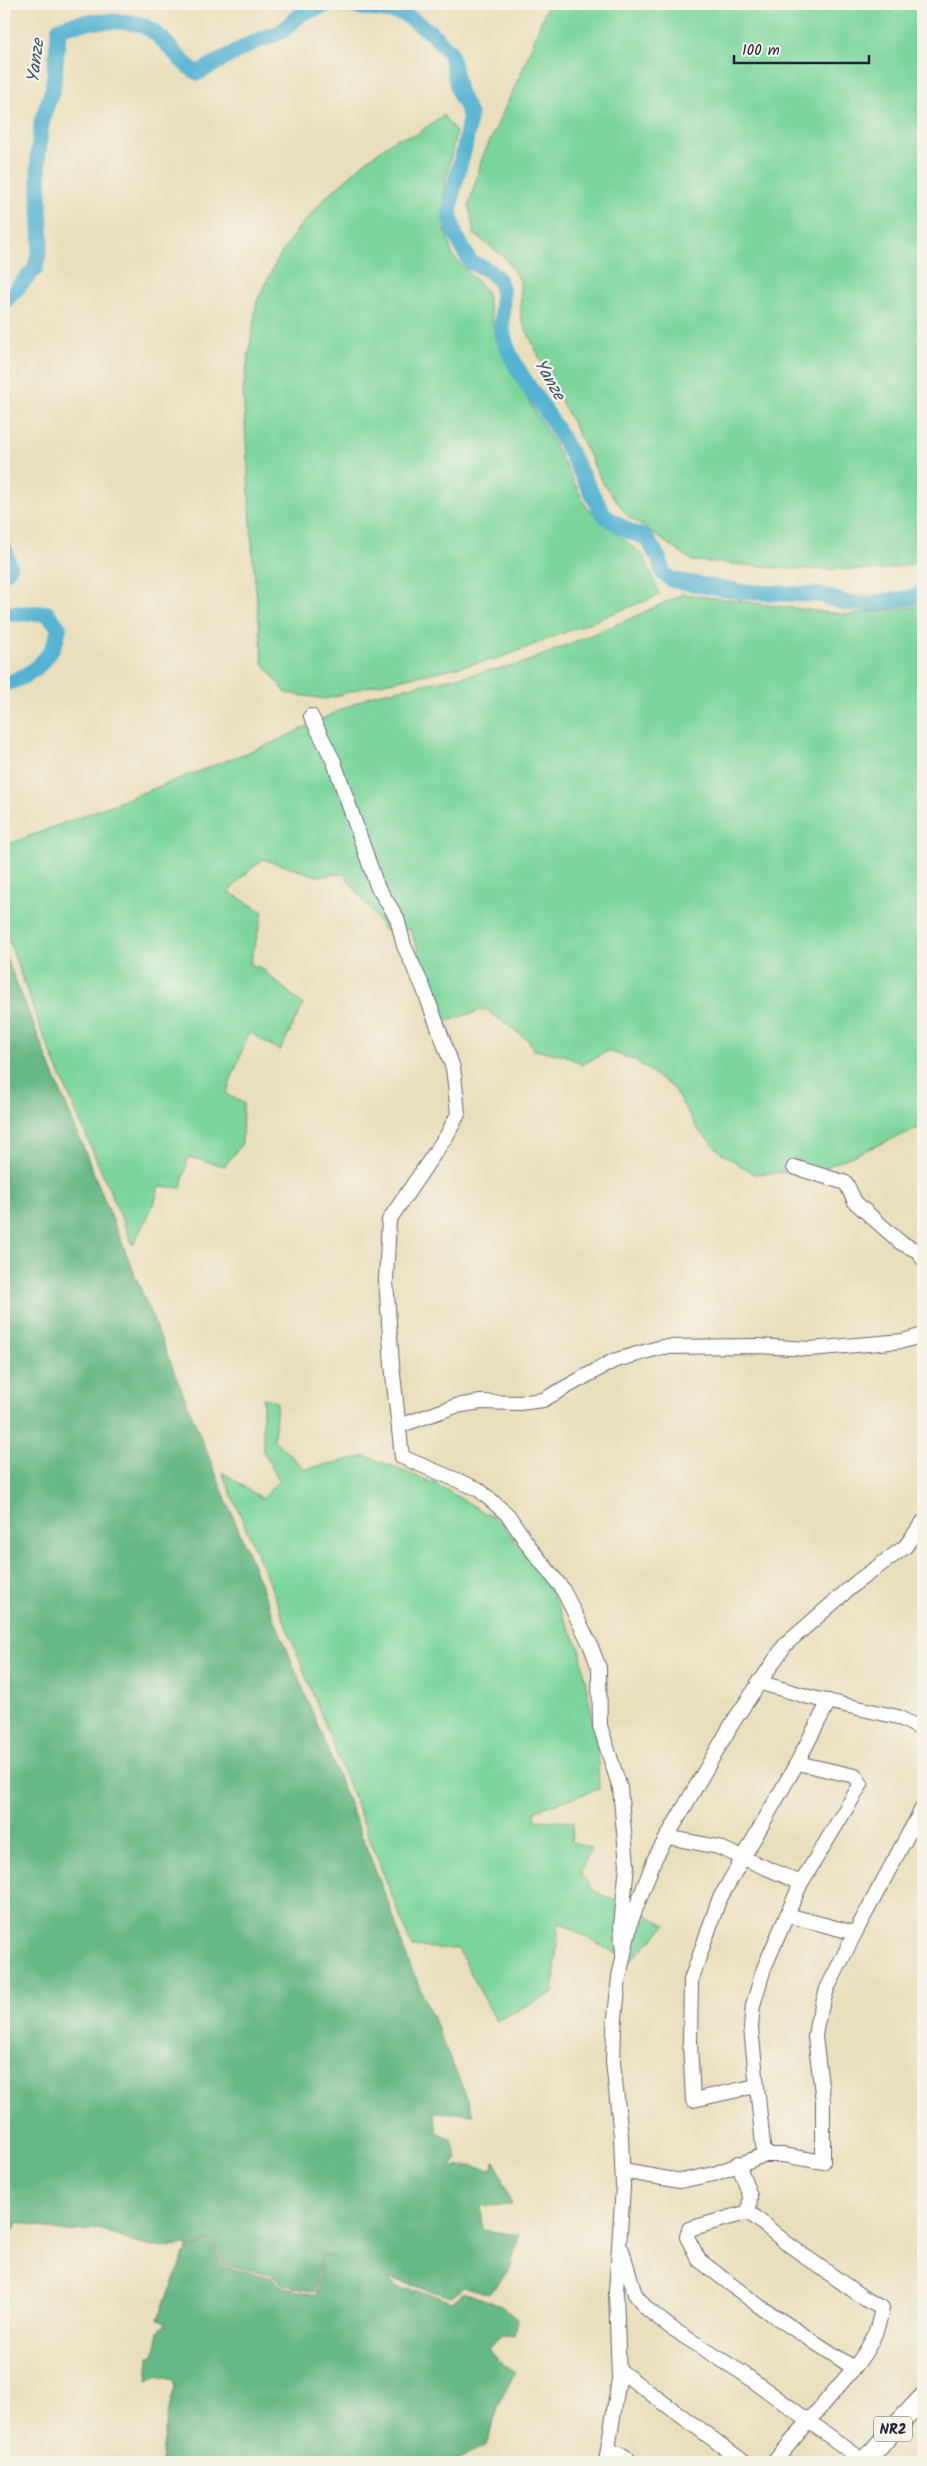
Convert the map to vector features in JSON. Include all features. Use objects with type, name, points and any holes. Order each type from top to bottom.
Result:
[{"type":"highway","name":"NR2","points":[[865,2462],[888,2434],[923,2398]]},
{"type":"street","points":[[311,716],[334,762],[377,886],[397,918],[404,946],[423,987],[441,1035],[452,1068],[455,1084],[458,1114],[447,1135],[389,1220],[386,1280],[392,1365],[402,1457],[478,1489],[508,1515],[531,1549],[562,1588],[590,1644],[599,1668],[600,1726],[620,1788],[627,1865],[621,1926],[623,1954]]},
{"type":"street","points":[[794,1167],[846,1183],[856,1202],[901,1243],[918,1251],[923,1258]]},
{"type":"street","points":[[398,1426],[456,1406],[481,1402],[519,1403],[543,1400],[613,1361],[662,1347],[758,1346],[810,1349],[903,1341],[923,1335]]},
{"type":"street","points":[[631,2462],[624,2456],[608,2456],[616,2406],[619,2370],[616,2291],[623,2171],[613,2062],[616,2002],[623,1954],[641,1891],[667,1837],[758,1682],[785,1645],[852,1586],[905,1547],[923,1522]]},
{"type":"street","points":[[758,1682],[829,1702],[898,1717],[923,1730]]},
{"type":"street","points":[[756,2086],[693,2100],[690,2042],[690,1980],[718,1900],[797,1763],[829,1702]]},
{"type":"street","points":[[764,2155],[750,2028],[753,2005],[764,1968],[800,1883],[860,1784],[855,1776],[797,1763]]},
{"type":"street","points":[[623,2171],[680,2180],[714,2174],[738,2163],[764,2155],[783,2155],[823,2162],[823,2101],[815,2037],[817,2023],[827,1989],[855,1933],[923,1808]]},
{"type":"street","points":[[667,1837],[718,1846],[800,1883]]},
{"type":"street","points":[[787,1915],[855,1933]]},
{"type":"street","points":[[738,2163],[750,2196],[749,2212]]},
{"type":"street","points":[[749,2212],[689,2229],[687,2237],[699,2260],[759,2306],[854,2368]]},
{"type":"street","points":[[749,2212],[785,2242],[868,2301],[882,2308],[879,2329],[854,2368],[774,2462]]},
{"type":"street","points":[[618,2238],[634,2294],[647,2310],[674,2330],[744,2374],[865,2462]]},
{"type":"street","points":[[619,2370],[744,2462]]},
{"type":"green space","points":[[548,4],[923,4],[923,561],[883,570],[796,569],[693,561],[629,517],[604,485],[521,319],[520,281],[504,257],[474,234],[469,205],[482,158],[521,73]]},
{"type":"green space","points":[[443,115],[456,132],[444,189],[443,225],[453,256],[486,291],[497,341],[509,368],[553,442],[586,506],[644,557],[660,595],[500,658],[366,687],[326,699],[286,693],[263,663],[253,560],[243,390],[257,301],[276,262],[298,228],[325,198],[366,161],[397,138],[416,135]]},
{"type":"green space","points":[[683,594],[847,615],[923,606],[923,1126],[819,1170],[754,1174],[720,1152],[699,1131],[673,1088],[634,1060],[608,1051],[582,1065],[564,1055],[534,1050],[528,1040],[485,1009],[445,1022],[410,929],[385,930],[344,874],[317,876],[263,859],[241,878],[229,892],[263,912],[250,964],[261,968],[303,1005],[280,1051],[249,1032],[226,1094],[243,1103],[242,1143],[225,1166],[188,1157],[181,1188],[159,1186],[154,1204],[133,1245],[41,1030],[4,927],[4,846],[272,743],[372,695],[521,664],[627,620]]},
{"type":"green space","points":[[4,952],[333,1763],[391,1910],[404,1951],[474,2114],[434,2112],[437,2132],[452,2139],[457,2159],[450,2167],[471,2166],[492,2170],[495,2161],[512,2205],[481,2206],[483,2230],[519,2235],[511,2267],[489,2294],[465,2287],[451,2297],[388,2278],[398,2288],[427,2293],[452,2302],[464,2292],[501,2306],[517,2319],[514,2336],[503,2335],[488,2348],[499,2361],[516,2372],[501,2398],[486,2445],[453,2462],[161,2462],[167,2415],[175,2387],[173,2380],[157,2376],[147,2381],[149,2356],[154,2355],[159,2332],[166,2322],[158,2319],[184,2254],[209,2240],[223,2267],[271,2277],[284,2288],[316,2295],[323,2255],[336,2258],[322,2253],[314,2292],[284,2285],[271,2274],[224,2265],[210,2238],[186,2251],[188,2245],[159,2248],[138,2244],[99,2229],[64,2232],[19,2222],[14,2230],[4,2229]]},
{"type":"green space","points":[[263,1398],[277,1402],[274,1440],[305,1469],[366,1456],[436,1484],[501,1522],[543,1578],[580,1649],[597,1746],[599,1789],[536,1810],[535,1820],[574,1822],[571,1841],[591,1848],[580,1873],[594,1891],[667,1925],[630,1961],[559,1922],[553,1993],[496,2021],[458,1949],[412,1947],[271,1587],[222,1472],[263,1499],[279,1480],[263,1451]]},
{"type":"waterway","name":"Yanze","points":[[4,302],[35,269],[41,242],[38,155],[42,120],[53,88],[59,29],[89,22],[139,24],[153,31],[184,63],[198,73],[250,44],[281,32],[304,12],[330,4]]},
{"type":"waterway","name":"Yanze","points":[[338,4],[403,13],[430,32],[450,52],[459,93],[470,115],[465,146],[452,194],[450,214],[455,234],[471,263],[486,269],[495,276],[500,285],[502,294],[502,328],[509,351],[520,372],[560,434],[605,516],[630,532],[646,538],[658,557],[663,573],[672,580],[742,592],[821,595],[847,603],[868,604],[915,597],[923,592]]},
{"type":"waterway","name":"Yanze","points":[[4,548],[10,567],[4,573]]},
{"type":"waterway","name":"Yanze","points":[[4,614],[47,613],[59,628],[47,657],[32,671],[4,684]]}]
